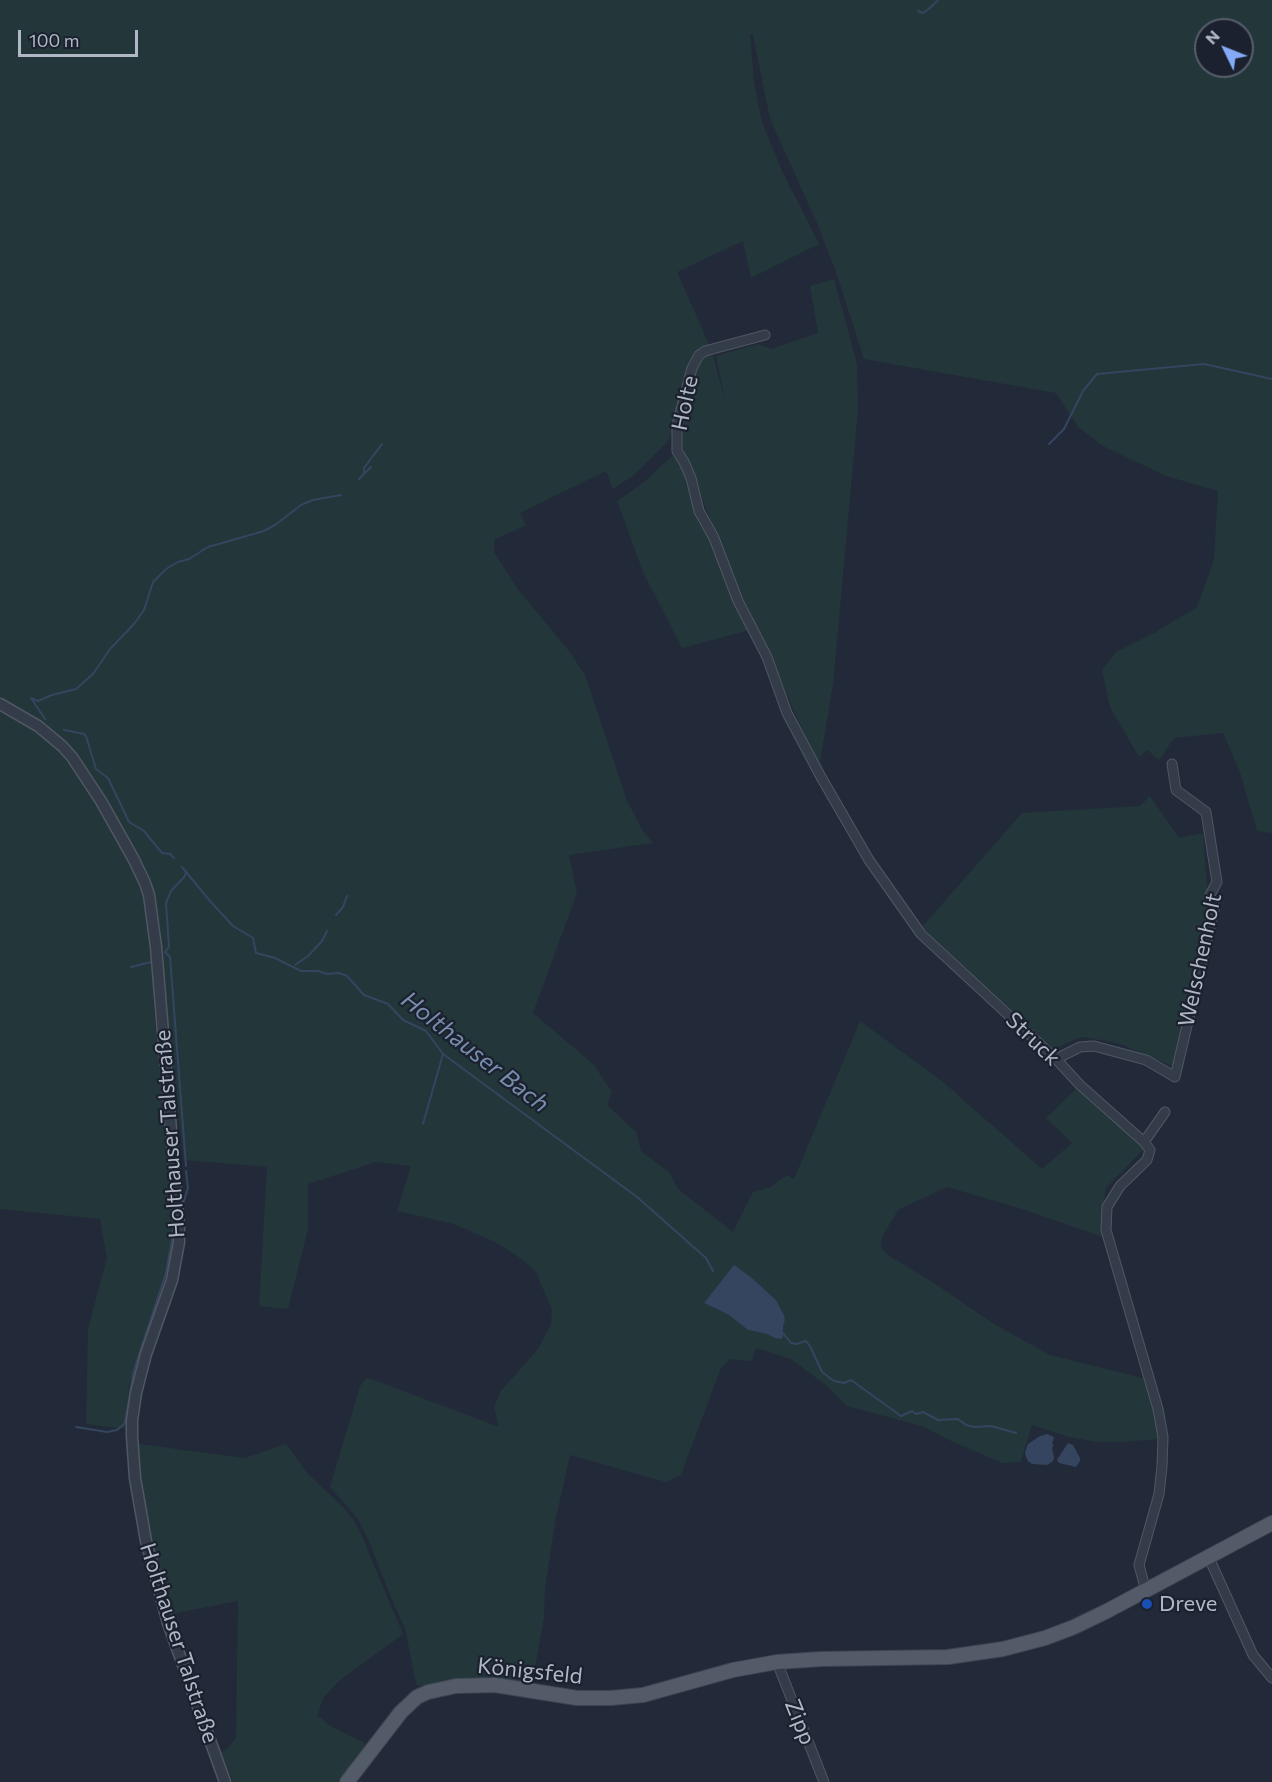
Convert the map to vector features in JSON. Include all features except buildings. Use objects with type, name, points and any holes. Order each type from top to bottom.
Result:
[{"type":"main road","name":"Königsfeld","points":[[347,1782],[401,1712],[417,1697],[428,1692],[456,1686],[495,1685],[551,1695],[591,1699],[643,1695],[733,1670],[777,1662],[948,1657],[1003,1649],[1045,1638],[1074,1627],[1272,1523]]},
{"type":"street","name":"Holte","points":[[677,451],[677,425],[692,368],[699,355],[705,351],[765,334]]},
{"type":"street","name":"Struck","points":[[677,451],[691,478],[699,511],[714,538],[738,601],[767,657],[787,713],[869,860],[921,934],[1056,1059],[1080,1085],[1144,1142]]},
{"type":"street","name":"Holthauser Talstraße","points":[[0,704],[39,726],[72,758],[101,801],[133,858],[149,895],[157,958],[179,1242],[172,1280],[146,1354],[136,1393],[132,1428],[134,1469],[146,1541],[168,1623],[225,1782]]},
{"type":"street","name":"Welschenholt","points":[[1056,1059],[1080,1047],[1094,1046],[1146,1060],[1175,1077],[1215,906],[1209,897],[1217,882],[1206,812],[1176,790],[1172,764]]},
{"type":"street","points":[[1146,1591],[1139,1565],[1159,1494],[1163,1437],[1158,1409],[1106,1230],[1107,1207],[1120,1186],[1147,1160],[1150,1150],[1144,1142],[1165,1112]]},
{"type":"street","points":[[1209,1558],[1253,1655],[1272,1678]]},
{"type":"street","name":"Zipp","points":[[777,1662],[824,1782]]},
{"type":"green space","points":[[0,0],[1272,0],[1272,833],[1257,831],[1240,772],[1223,733],[1174,738],[1159,760],[1147,750],[1139,757],[1110,707],[1102,670],[1116,652],[1156,632],[1197,607],[1214,559],[1218,491],[1166,476],[1103,446],[1078,427],[1056,393],[864,359],[818,225],[770,119],[753,34],[750,34],[754,82],[762,122],[782,171],[819,244],[751,278],[743,241],[677,272],[712,351],[725,401],[716,356],[758,344],[771,349],[818,333],[810,286],[834,279],[857,364],[858,409],[833,684],[819,768],[768,651],[737,592],[678,438],[682,426],[634,475],[613,489],[606,471],[520,513],[526,525],[494,540],[494,552],[517,588],[569,651],[585,675],[627,801],[643,831],[653,843],[569,855],[577,893],[533,1013],[593,1064],[612,1092],[607,1105],[636,1132],[641,1151],[670,1173],[678,1189],[733,1232],[753,1192],[771,1187],[787,1175],[794,1179],[860,1021],[943,1082],[1042,1169],[1072,1143],[1046,1118],[1079,1086],[1145,1148],[1106,1188],[1102,1210],[1103,1237],[1019,1208],[947,1187],[898,1210],[882,1237],[881,1247],[888,1255],[994,1324],[1050,1355],[1147,1379],[1160,1439],[1098,1442],[1069,1437],[1032,1425],[1021,1462],[1002,1463],[925,1427],[847,1406],[827,1386],[791,1359],[756,1348],[752,1361],[731,1359],[721,1368],[681,1475],[666,1482],[570,1455],[555,1522],[545,1589],[544,1618],[532,1685],[448,1681],[418,1686],[405,1628],[368,1539],[358,1519],[330,1487],[360,1386],[367,1378],[499,1427],[494,1407],[500,1392],[538,1349],[551,1324],[552,1310],[535,1270],[495,1242],[454,1224],[397,1211],[411,1166],[376,1162],[308,1184],[308,1229],[288,1309],[259,1306],[267,1167],[184,1160],[163,997],[153,998],[174,1228],[171,1262],[129,1387],[127,1429],[86,1424],[88,1329],[107,1258],[100,1219],[0,1209]],"holes":[[[734,1266],[752,1278],[776,1300],[784,1315],[785,1320],[775,1338],[748,1330],[729,1315],[704,1303]]]},
{"type":"green space","points":[[672,456],[677,458],[687,473],[750,630],[682,648],[643,572],[617,501],[643,483]]},
{"type":"green space","points":[[1150,796],[1179,838],[1203,833],[1208,901],[1207,932],[1172,1066],[1123,1045],[1081,1037],[1054,1049],[922,927],[1022,813],[1140,806]]},
{"type":"green space","points":[[139,1444],[245,1458],[286,1444],[308,1474],[346,1510],[354,1521],[403,1634],[339,1681],[323,1698],[317,1717],[369,1745],[338,1782],[233,1782],[221,1752],[226,1750],[236,1738],[238,1601],[171,1614],[142,1488]]},
{"type":"water","points":[[734,1265],[776,1300],[785,1320],[781,1339],[748,1330],[729,1315],[704,1303]]},
{"type":"water","points":[[1047,1434],[1054,1437],[1053,1461],[1047,1465],[1032,1464],[1028,1461],[1025,1452],[1028,1444]]},
{"type":"water","points":[[1068,1443],[1073,1445],[1080,1458],[1076,1467],[1059,1463],[1057,1460]]},
{"type":"waterway","points":[[918,11],[923,13],[938,0]]},
{"type":"waterway","points":[[1049,444],[1064,429],[1083,391],[1097,374],[1204,364],[1272,379]]},
{"type":"waterway","points":[[364,474],[364,468],[382,444]]},
{"type":"waterway","points":[[359,479],[371,467]]},
{"type":"waterway","points":[[31,698],[38,701],[76,689],[93,674],[110,649],[144,610],[153,582],[166,569],[189,559],[208,547],[264,531],[301,505],[313,500],[341,495]]},
{"type":"waterway","name":"Holthauser Bach","points":[[31,698],[45,719]]},
{"type":"waterway","name":"Holthauser Bach","points":[[64,730],[86,736],[96,769],[108,778],[129,822],[144,831],[162,853],[170,854],[174,858]]},
{"type":"waterway","name":"Holthauser Bach","points":[[182,867],[233,926],[253,938],[256,953],[275,958],[301,971],[339,973],[347,976],[364,995],[388,1004],[403,1020],[426,1031],[443,1054],[637,1197],[706,1258],[713,1271]]},
{"type":"waterway","points":[[186,871],[185,876],[171,891],[166,903],[169,947],[165,952],[170,957],[186,1166]]},
{"type":"waterway","points":[[336,915],[343,907],[347,896]]},
{"type":"waterway","points":[[295,965],[308,956],[322,941],[327,931]]},
{"type":"waterway","points":[[131,967],[151,962]]},
{"type":"waterway","points":[[423,1124],[443,1054]]},
{"type":"waterway","points":[[182,1207],[188,1188],[186,1171]]},
{"type":"waterway","points":[[76,1427],[107,1432],[117,1430],[125,1423],[134,1370],[166,1273],[174,1229]]},
{"type":"waterway","name":"Holthauser Bach","points":[[783,1333],[791,1343],[806,1341],[822,1372],[834,1381],[844,1383],[851,1380],[901,1416],[912,1411],[916,1414],[923,1412],[938,1420],[958,1419],[974,1427],[991,1426],[1016,1433]]},
{"type":"place","name":"Dreve","points":[[1147,1604]]}]
